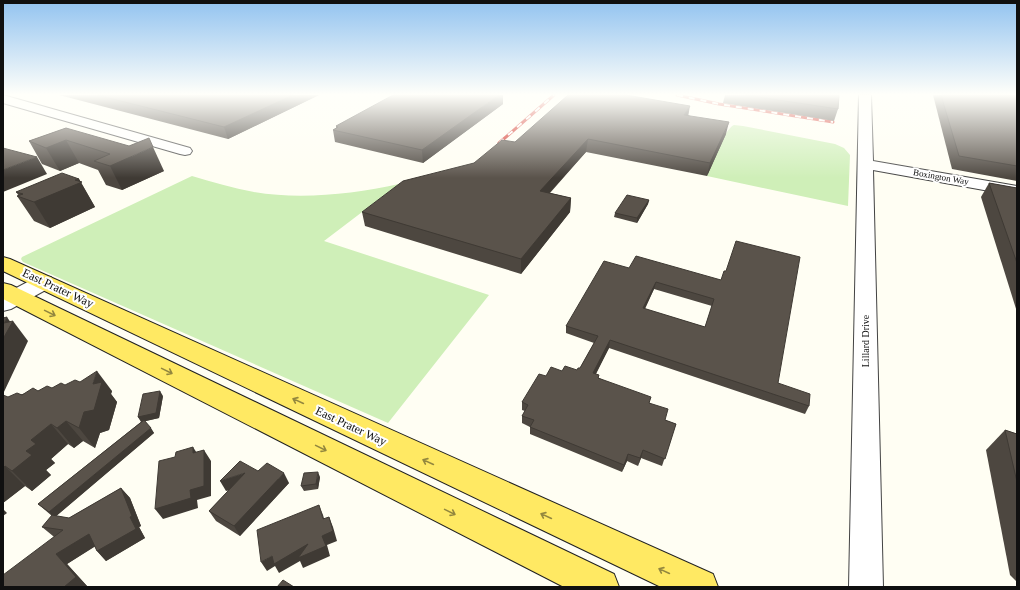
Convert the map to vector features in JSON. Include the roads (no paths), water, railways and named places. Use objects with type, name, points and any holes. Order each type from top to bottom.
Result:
[{"type":"main road","name":"East Prater Way","points":[[3,263],[700,587]]},
{"type":"main road","points":[[8,297],[601,587]]},
{"type":"street","points":[[85,123],[185,151]]},
{"type":"street","name":"Lillard Drive","points":[[864,123],[866,587]]},
{"type":"street","name":"Boxington Way","points":[[865,164],[1017,190]]},
{"type":"street","points":[[8,297],[44,282]]},
{"type":"railway","points":[[499,143],[522,123]]}]
